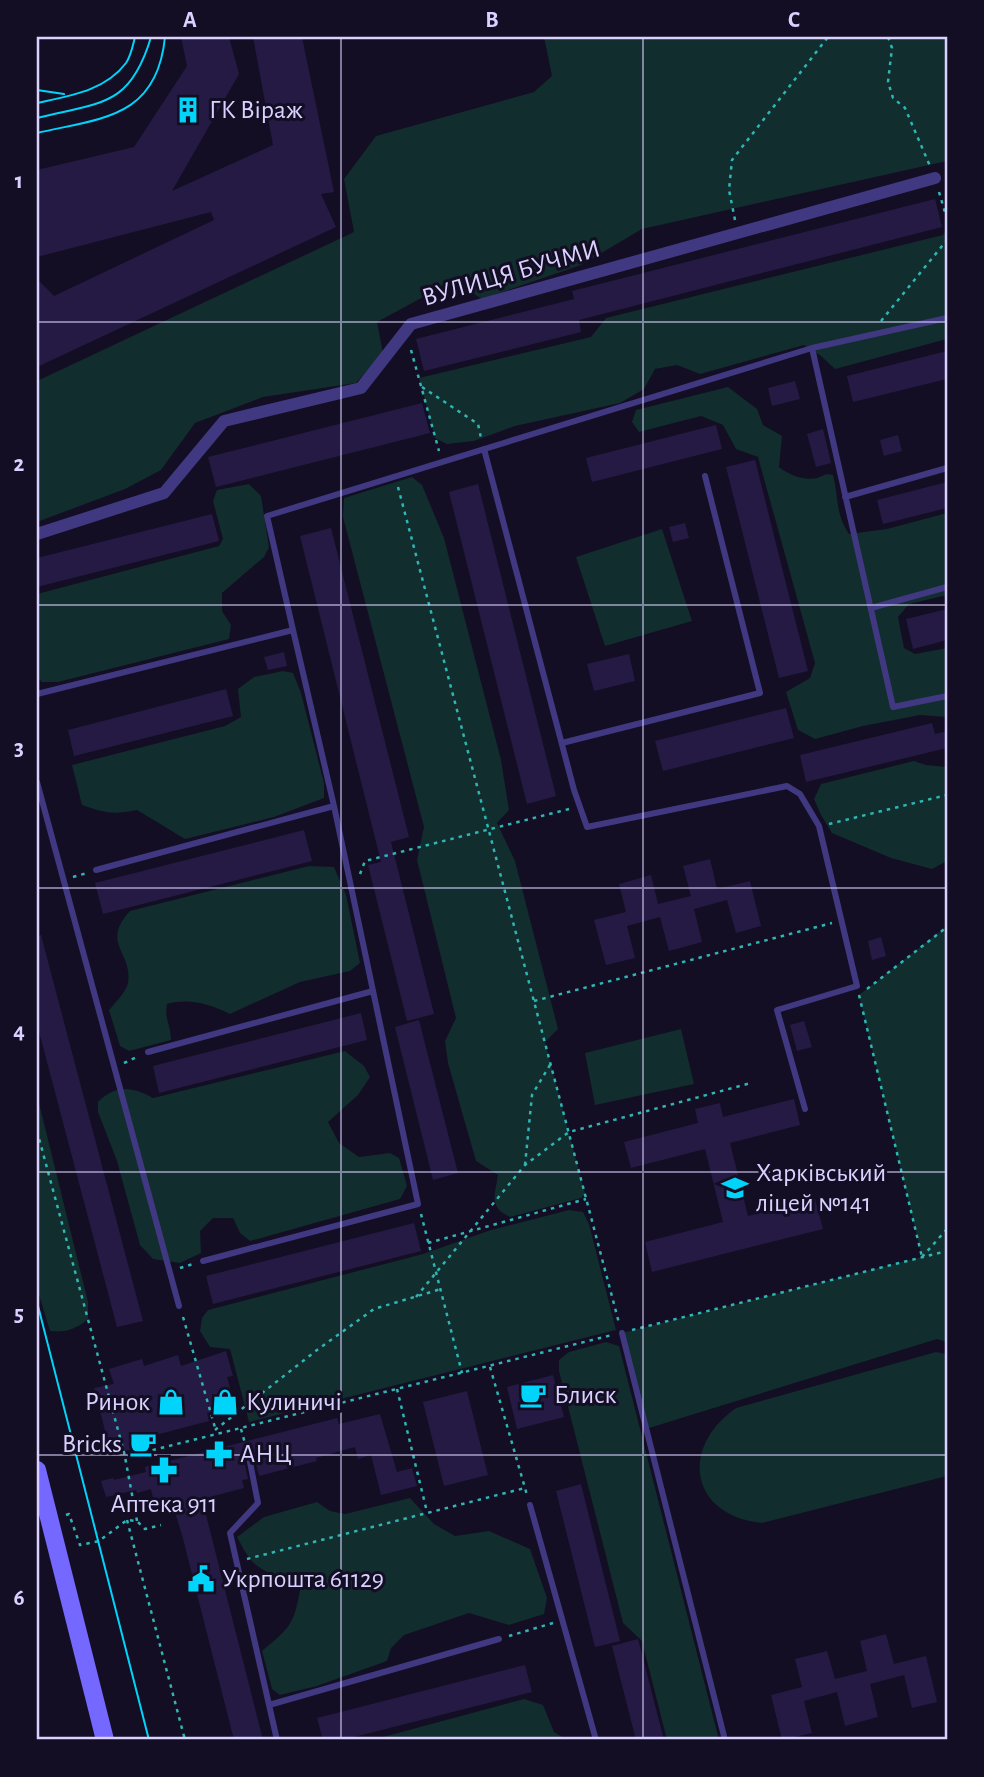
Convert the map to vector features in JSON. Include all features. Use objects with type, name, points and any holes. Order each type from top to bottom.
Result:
[{"type":"street","name":"ВУЛИЦЯ БУЧМИ","points":[[37,534],[164,493],[224,421],[361,388],[411,324],[935,178]]},
{"type":"street","points":[[37,1470],[105,1740]]},
{"type":"lane","points":[[203,1261],[418,1203],[334,806],[267,516],[811,348],[947,317]]},
{"type":"lane","points":[[811,348],[893,707],[947,696]]},
{"type":"lane","points":[[484,450],[587,827],[787,786],[800,794],[819,826],[857,986],[777,1010],[805,1110]]},
{"type":"lane","points":[[845,496],[947,468]]},
{"type":"lane","points":[[562,743],[760,693],[705,476]]},
{"type":"lane","points":[[871,608],[947,587]]},
{"type":"lane","points":[[37,694],[293,630]]},
{"type":"lane","points":[[37,782],[179,1306]]},
{"type":"lane","points":[[96,870],[334,806]]},
{"type":"lane","points":[[148,1052],[373,991]]},
{"type":"lane","points":[[622,1333],[725,1740]]},
{"type":"lane","points":[[248,1457],[258,1503],[230,1533],[278,1740]]},
{"type":"lane","points":[[530,1505],[596,1740]]},
{"type":"lane","points":[[269,1705],[499,1639]]},
{"type":"path","points":[[738,233],[729,190],[732,160],[828,37]]},
{"type":"path","points":[[888,37],[892,48],[888,82],[893,98],[905,108],[935,178],[947,219]]},
{"type":"path","points":[[869,335],[947,240]]},
{"type":"path","points":[[405,332],[441,461]]},
{"type":"path","points":[[422,387],[478,425],[484,450]]},
{"type":"path","points":[[396,477],[622,1333]]},
{"type":"path","points":[[819,826],[947,795]]},
{"type":"path","points":[[353,893],[365,861],[580,807]]},
{"type":"path","points":[[63,880],[96,870]]},
{"type":"path","points":[[534,1001],[841,921]]},
{"type":"path","points":[[859,995],[947,927]]},
{"type":"path","points":[[857,986],[922,1257]]},
{"type":"path","points":[[114,1068],[148,1052]]},
{"type":"path","points":[[525,1164],[532,1095],[551,1063]]},
{"type":"path","points":[[416,1297],[525,1164],[569,1132],[751,1083]]},
{"type":"path","points":[[37,1131],[125,1459],[137,1521],[145,1529],[161,1525]]},
{"type":"path","points":[[428,1243],[586,1199]]},
{"type":"path","points":[[418,1203],[463,1373]]},
{"type":"path","points":[[922,1257],[947,1229]]},
{"type":"path","points":[[125,1459],[947,1251]]},
{"type":"path","points":[[170,1270],[203,1261]]},
{"type":"path","points":[[215,1430],[374,1309],[441,1289]]},
{"type":"path","points":[[179,1306],[217,1434]]},
{"type":"path","points":[[490,1366],[530,1505]]},
{"type":"path","points":[[397,1389],[427,1513]]},
{"type":"path","points":[[241,1429],[248,1457]]},
{"type":"path","points":[[236,1561],[525,1488]]},
{"type":"path","points":[[56,1518],[69,1514],[80,1545],[99,1541],[127,1520],[137,1521]]},
{"type":"path","points":[[127,1520],[185,1740]]},
{"type":"path","points":[[499,1639],[563,1620]]},
{"type":"green space","points":[[544,37],[947,37],[947,161],[642,229],[581,265],[482,299],[453,281],[377,322],[383,353],[356,383],[263,397],[195,423],[161,470],[125,489],[37,522],[37,381],[354,232],[344,179],[376,136],[534,92],[552,76]]},
{"type":"green space","points":[[947,229],[947,339],[835,369],[804,345],[700,374],[677,365],[655,369],[644,389],[620,403],[515,426],[474,441],[447,444],[435,438],[419,378],[591,337],[606,318],[943,235]]},
{"type":"green space","points":[[728,387],[757,409],[763,425],[782,436],[779,467],[801,478],[833,475],[839,512],[849,534],[887,529],[947,513],[947,595],[909,604],[898,617],[904,648],[915,654],[947,648],[947,717],[920,715],[815,739],[798,730],[786,692],[810,678],[815,663],[758,457],[736,449],[723,425],[701,416],[639,432],[632,422],[636,410]]},
{"type":"green space","points":[[412,477],[422,485],[444,538],[501,760],[509,810],[497,823],[515,861],[558,1029],[545,1042],[585,1194],[581,1198],[510,1217],[496,1205],[498,1175],[476,1161],[448,1063],[445,1041],[456,1018],[417,860],[424,827],[343,517],[344,498]]},
{"type":"green space","points":[[249,484],[261,496],[269,547],[264,557],[222,593],[222,611],[231,625],[229,639],[58,682],[42,682],[37,677],[37,594],[219,546],[223,539],[213,501],[217,490]]},
{"type":"green space","points":[[662,529],[692,621],[605,646],[576,557]]},
{"type":"green space","points":[[283,671],[293,673],[301,693],[324,783],[324,798],[274,817],[185,839],[137,810],[109,812],[82,805],[72,765],[225,726],[241,717],[238,689],[254,677]]},
{"type":"green space","points":[[914,761],[947,767],[947,861],[932,869],[891,858],[832,833],[814,799],[821,784]]},
{"type":"green space","points":[[309,866],[334,867],[346,895],[360,963],[350,971],[300,982],[230,1014],[199,1003],[167,1004],[171,1040],[129,1051],[120,1046],[109,1010],[123,994],[128,983],[128,972],[118,932],[130,911]]},
{"type":"green space","points":[[947,926],[947,1342],[937,1339],[646,1429],[622,1333],[922,1257],[859,995]]},
{"type":"green space","points":[[681,1029],[694,1084],[595,1105],[585,1053]]},
{"type":"green space","points":[[345,1051],[364,1066],[370,1077],[358,1095],[328,1122],[339,1143],[359,1157],[390,1153],[399,1158],[407,1186],[400,1199],[250,1241],[240,1233],[233,1218],[213,1218],[200,1231],[201,1253],[180,1263],[153,1259],[140,1245],[117,1161],[98,1112],[98,1102],[118,1090],[138,1091],[153,1098]]},
{"type":"green space","points":[[37,1095],[88,1302],[88,1319],[66,1331],[50,1331],[37,1288]]},
{"type":"green space","points":[[569,1210],[583,1212],[589,1224],[616,1330],[249,1422],[230,1349],[210,1347],[200,1331],[202,1318],[208,1310],[423,1254],[491,1230]]},
{"type":"green space","points":[[606,1342],[619,1346],[719,1740],[667,1740],[642,1641],[623,1623],[559,1371],[559,1360],[569,1352]]},
{"type":"green space","points":[[936,1352],[947,1354],[947,1476],[762,1523],[738,1518],[720,1508],[707,1494],[701,1478],[700,1460],[706,1442],[718,1424],[736,1408]]},
{"type":"green space","points":[[410,1498],[434,1524],[455,1536],[489,1531],[530,1549],[547,1598],[544,1614],[509,1625],[469,1613],[404,1635],[391,1648],[387,1661],[317,1686],[280,1695],[272,1689],[262,1651],[288,1626],[295,1612],[300,1590],[256,1565],[237,1537],[264,1517],[317,1502],[330,1511],[345,1514]]},
{"type":"green space","points":[[524,1699],[543,1705],[554,1732],[567,1740],[372,1740]]},
{"type":"building","points":[[181,37],[229,37],[239,74],[172,191],[273,145],[253,37],[302,37],[334,192],[321,194],[336,227],[37,367],[37,279],[54,296],[214,220],[211,212],[37,257],[37,170],[134,147],[187,66]]},
{"type":"building","points":[[935,199],[942,227],[579,320],[581,332],[424,371],[416,339],[574,299],[572,291]]},
{"type":"building","points":[[947,351],[947,379],[853,402],[847,376]]},
{"type":"building","points":[[795,381],[800,399],[772,406],[768,388]]},
{"type":"building","points":[[422,403],[430,433],[216,487],[208,457]]},
{"type":"building","points":[[716,425],[722,449],[592,482],[586,458]]},
{"type":"building","points":[[823,429],[831,463],[816,467],[807,434]]},
{"type":"building","points":[[898,435],[902,451],[884,456],[880,440]]},
{"type":"building","points":[[755,460],[808,671],[779,678],[726,467]]},
{"type":"building","points":[[947,482],[947,508],[883,524],[877,500]]},
{"type":"building","points":[[478,484],[556,796],[527,804],[449,492]]},
{"type":"building","points":[[212,514],[219,541],[37,587],[37,558]]},
{"type":"building","points":[[685,523],[689,538],[673,542],[669,527]]},
{"type":"building","points":[[331,528],[409,837],[391,842],[434,1014],[407,1021],[368,865],[381,862],[300,536]]},
{"type":"building","points":[[947,609],[947,640],[913,649],[906,619]]},
{"type":"building","points":[[284,652],[287,666],[268,670],[264,657]]},
{"type":"building","points":[[629,654],[635,681],[594,691],[587,664]]},
{"type":"building","points":[[226,689],[233,716],[74,756],[68,730]]},
{"type":"building","points":[[786,708],[794,738],[663,771],[655,741]]},
{"type":"building","points":[[932,723],[935,734],[947,731],[947,748],[806,782],[800,755]]},
{"type":"building","points":[[304,830],[312,861],[103,914],[95,883]]},
{"type":"building","points":[[710,859],[717,889],[750,881],[761,926],[736,933],[727,900],[694,909],[702,942],[669,951],[660,917],[627,926],[635,958],[606,965],[594,920],[626,912],[619,884],[651,875],[658,904],[691,896],[683,866]]},
{"type":"building","points":[[41,935],[143,1321],[117,1327],[37,1024],[37,936]]},
{"type":"building","points":[[881,937],[886,956],[872,960],[868,941]]},
{"type":"building","points":[[361,1013],[367,1040],[159,1093],[153,1066]]},
{"type":"building","points":[[419,1020],[458,1173],[433,1180],[395,1027]]},
{"type":"building","points":[[804,1021],[812,1047],[797,1051],[790,1025]]},
{"type":"building","points":[[794,1099],[800,1125],[730,1143],[748,1216],[815,1199],[823,1229],[652,1272],[645,1242],[723,1222],[705,1149],[631,1168],[624,1142],[698,1123],[695,1109],[720,1103],[723,1117]]},
{"type":"building","points":[[414,1223],[421,1251],[213,1304],[206,1276]]},
{"type":"building","points":[[226,1351],[233,1376],[227,1377],[235,1406],[207,1413],[209,1421],[148,1437],[150,1446],[124,1451],[123,1447],[110,1450],[94,1388],[114,1384],[109,1369],[142,1359],[144,1366],[178,1355],[181,1366]]},
{"type":"building","points":[[553,1375],[564,1417],[517,1429],[507,1387]]},
{"type":"building","points":[[467,1391],[488,1475],[444,1486],[423,1402]]},
{"type":"building","points":[[380,1414],[397,1472],[412,1468],[417,1486],[381,1495],[371,1455],[358,1459],[355,1447],[316,1458],[317,1461],[259,1476],[254,1455],[249,1451],[243,1456],[248,1479],[242,1480],[244,1488],[202,1499],[263,1740],[234,1740],[173,1506],[156,1511],[151,1489],[106,1497],[101,1481],[146,1472],[145,1467],[337,1418],[339,1424]]},
{"type":"building","points":[[581,1484],[620,1641],[595,1647],[556,1491]]},
{"type":"building","points":[[886,1634],[894,1664],[926,1656],[937,1702],[912,1708],[904,1675],[870,1684],[878,1717],[845,1726],[837,1692],[804,1701],[812,1733],[782,1740],[771,1695],[802,1687],[795,1659],[827,1651],[835,1679],[867,1671],[860,1641]]},
{"type":"building","points":[[638,1639],[664,1740],[636,1740],[612,1646]]},
{"type":"building","points":[[525,1665],[532,1692],[342,1740],[323,1740],[317,1718]]},
{"type":"tram line","points":[[37,103],[86,91],[108,80],[126,63],[135,37]]},
{"type":"tram line","points":[[37,118],[95,104],[122,90],[143,60],[151,37]]},
{"type":"tram line","points":[[37,133],[104,117],[122,110],[138,99],[151,84],[160,64],[165,37]]},
{"type":"tram line","points":[[37,90],[64,94]]},
{"type":"tram line","points":[[37,1302],[149,1740]]},
{"type":"place","name":"ГК Віраж","points":[[188,110]]},
{"type":"place","name":"Харківський ліцей №141","points":[[735,1188]]},
{"type":"place","name":"Блиск","points":[[533,1395]]},
{"type":"place","name":"Ринок","points":[[171,1402]]},
{"type":"place","name":"Кулиничі","points":[[225,1402]]},
{"type":"place","name":"Bricks","points":[[143,1444]]},
{"type":"place","name":"АНЦ","points":[[219,1454]]},
{"type":"place","name":"Аптека 911","points":[[164,1470]]},
{"type":"place","name":"Укрпошта 61129","points":[[201,1579]]}]
